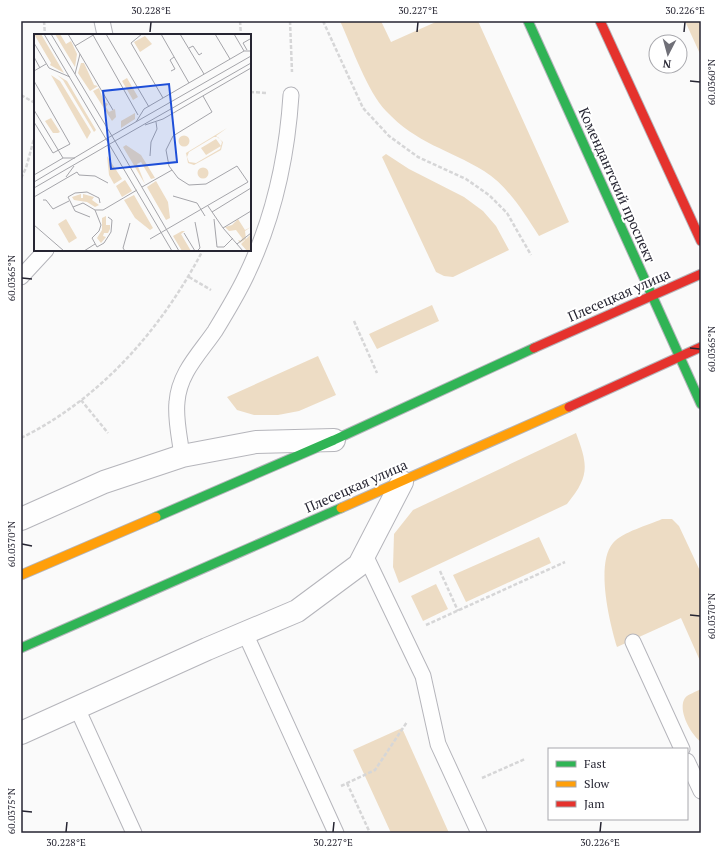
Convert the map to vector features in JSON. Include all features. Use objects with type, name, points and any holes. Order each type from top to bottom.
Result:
[{"type":"main road","name":"Комендантский проспект","points":[[528,21],[701,404]]},
{"type":"main road","points":[[600,21],[701,241]]},
{"type":"main road","name":"Плесецкая улица","points":[[21,575],[334,440],[433,392],[652,297],[701,274]]},
{"type":"main road","name":"Плесецкая улица","points":[[21,648],[402,482],[680,358],[701,346]]},
{"type":"street","points":[[21,519],[104,482],[182,456],[256,442],[334,440]]},
{"type":"street","points":[[21,733],[297,611],[360,565],[402,482]]},
{"type":"lane","points":[[102,21],[105,34]]},
{"type":"lane","points":[[182,456],[177,402],[182,379],[232,303],[258,249],[269,222],[283,166],[289,130],[292,95]]},
{"type":"lane","points":[[21,277],[45,251]]},
{"type":"lane","points":[[365,555],[422,676],[438,744],[479,833]]},
{"type":"lane","points":[[245,633],[336,833]]},
{"type":"lane","points":[[633,642],[682,748]]},
{"type":"lane","points":[[77,708],[134,833]]},
{"type":"lane","points":[[688,763],[701,791]]},
{"type":"path","points":[[44,21],[45,34]]},
{"type":"path","points":[[240,21],[241,34]]},
{"type":"path","points":[[290,21],[292,95]]},
{"type":"path","points":[[323,21],[363,108],[389,136],[418,157],[466,179],[489,195],[507,213],[531,255]]},
{"type":"path","points":[[21,95],[34,102]]},
{"type":"path","points":[[21,178],[26,168],[34,139]]},
{"type":"path","points":[[21,438],[36,430],[81,400],[112,374],[141,344],[166,312],[189,277],[202,251]]},
{"type":"path","points":[[354,321],[377,373]]},
{"type":"path","points":[[81,400],[108,433]]},
{"type":"path","points":[[421,627],[566,562]]},
{"type":"path","points":[[440,571],[458,611]]},
{"type":"path","points":[[336,788],[375,770],[407,722]]},
{"type":"path","points":[[482,778],[524,759]]},
{"type":"path","points":[[347,783],[370,833]]},
{"type":"shaded area","points":[[340,21],[381,21],[391,42],[438,21],[478,21],[569,222],[539,236],[515,200],[493,177],[471,163],[421,139],[398,122],[386,111],[372,92]]},
{"type":"shaded area","points":[[685,21],[701,21],[701,56]]},
{"type":"shaded area","points":[[386,154],[409,169],[464,197],[483,211],[496,226],[509,250],[453,277],[444,276],[436,272],[382,157]]},
{"type":"shaded area","points":[[432,305],[439,321],[377,349],[369,334]]},
{"type":"shaded area","points":[[318,356],[336,395],[299,411],[278,415],[254,415],[237,410],[227,397]]},
{"type":"shaded area","points":[[576,433],[583,454],[585,470],[580,486],[567,504],[399,583],[393,567],[394,534],[413,510]]},
{"type":"shaded area","points":[[662,519],[672,519],[679,526],[701,573],[701,663],[681,618],[617,647],[614,637],[606,594],[605,565],[608,553],[613,543],[623,535]]},
{"type":"shaded area","points":[[539,537],[551,563],[466,602],[453,575]]},
{"type":"shaded area","points":[[436,584],[448,609],[423,621],[411,596]]},
{"type":"shaded area","points":[[701,689],[701,742],[693,734],[686,722],[683,703],[686,697]]},
{"type":"shaded area","points":[[402,728],[449,833],[391,833],[353,750]]},
{"type":"traffic: fast","points":[[528,21],[701,404]]},
{"type":"traffic: fast","points":[[156,517],[334,440],[534,348]]},
{"type":"traffic: fast","points":[[21,648],[341,508]]},
{"type":"traffic: slow","points":[[341,508],[569,407]]},
{"type":"traffic: slow","points":[[21,575],[156,517]]},
{"type":"traffic: jam","points":[[600,21],[701,241]]},
{"type":"traffic: jam","points":[[534,348],[701,274]]},
{"type":"traffic: jam","points":[[569,407],[701,347]]}]
